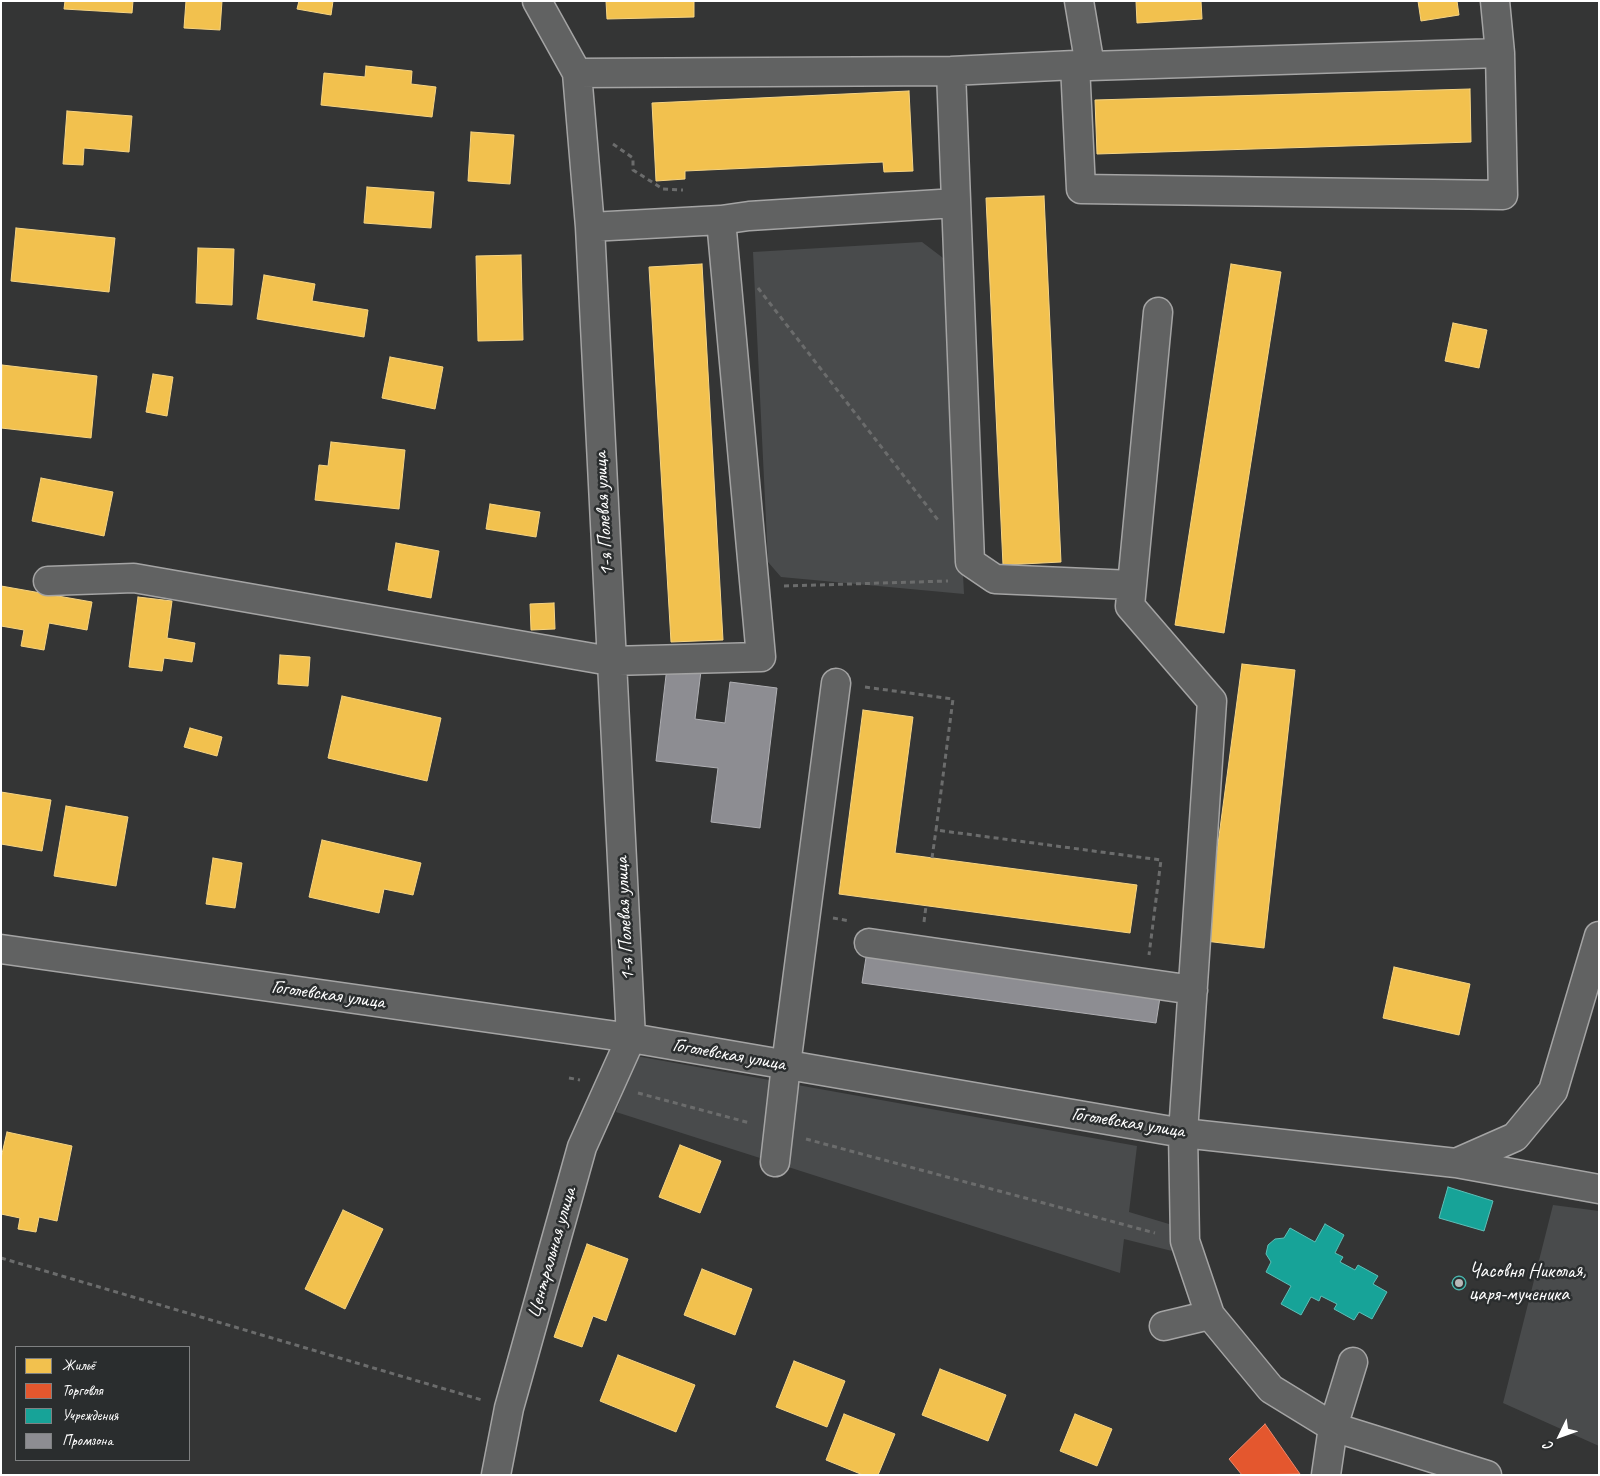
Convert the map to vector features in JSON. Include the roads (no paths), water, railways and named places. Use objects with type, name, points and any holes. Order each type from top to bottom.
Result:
[{"type":"street","name":"1-я Полевая улица","points":[[537,1],[577,73],[590,227],[610,662],[631,1038]]},
{"type":"street","points":[[1079,1],[1083,65],[1081,189],[1503,195],[1500,52],[1495,1]]},
{"type":"street","points":[[577,73],[951,71],[1500,52]]},
{"type":"street","points":[[951,71],[970,562],[995,579],[1132,586]]},
{"type":"street","points":[[590,227],[721,220],[749,216],[956,203]]},
{"type":"street","points":[[48,581],[134,578],[610,662],[761,657],[753,587],[721,220]]},
{"type":"street","points":[[1158,312],[1130,606],[1212,701],[1183,1133],[1185,1241],[1210,1315],[1271,1389],[1333,1427],[1487,1475]]},
{"type":"street","points":[[775,1162],[836,683]]},
{"type":"street","points":[[1456,1163],[1515,1137],[1553,1091],[1599,936]]},
{"type":"street","points":[[869,943],[1193,990]]},
{"type":"street","name":"Гоголевская улица","points":[[1,950],[631,1038],[1183,1133],[1456,1163],[1516,1185],[1599,1189]]},
{"type":"street","name":"Центральная улица","points":[[496,1475],[509,1408],[582,1147],[631,1038]]},
{"type":"street","points":[[1183,1133],[1200,1173]]},
{"type":"street","points":[[1164,1326],[1210,1315]]},
{"type":"street","points":[[1326,1475],[1333,1427],[1353,1362]]},
{"type":"place","name":"Часовня Николая, царя-мученика","points":[[1459,1283]]}]
